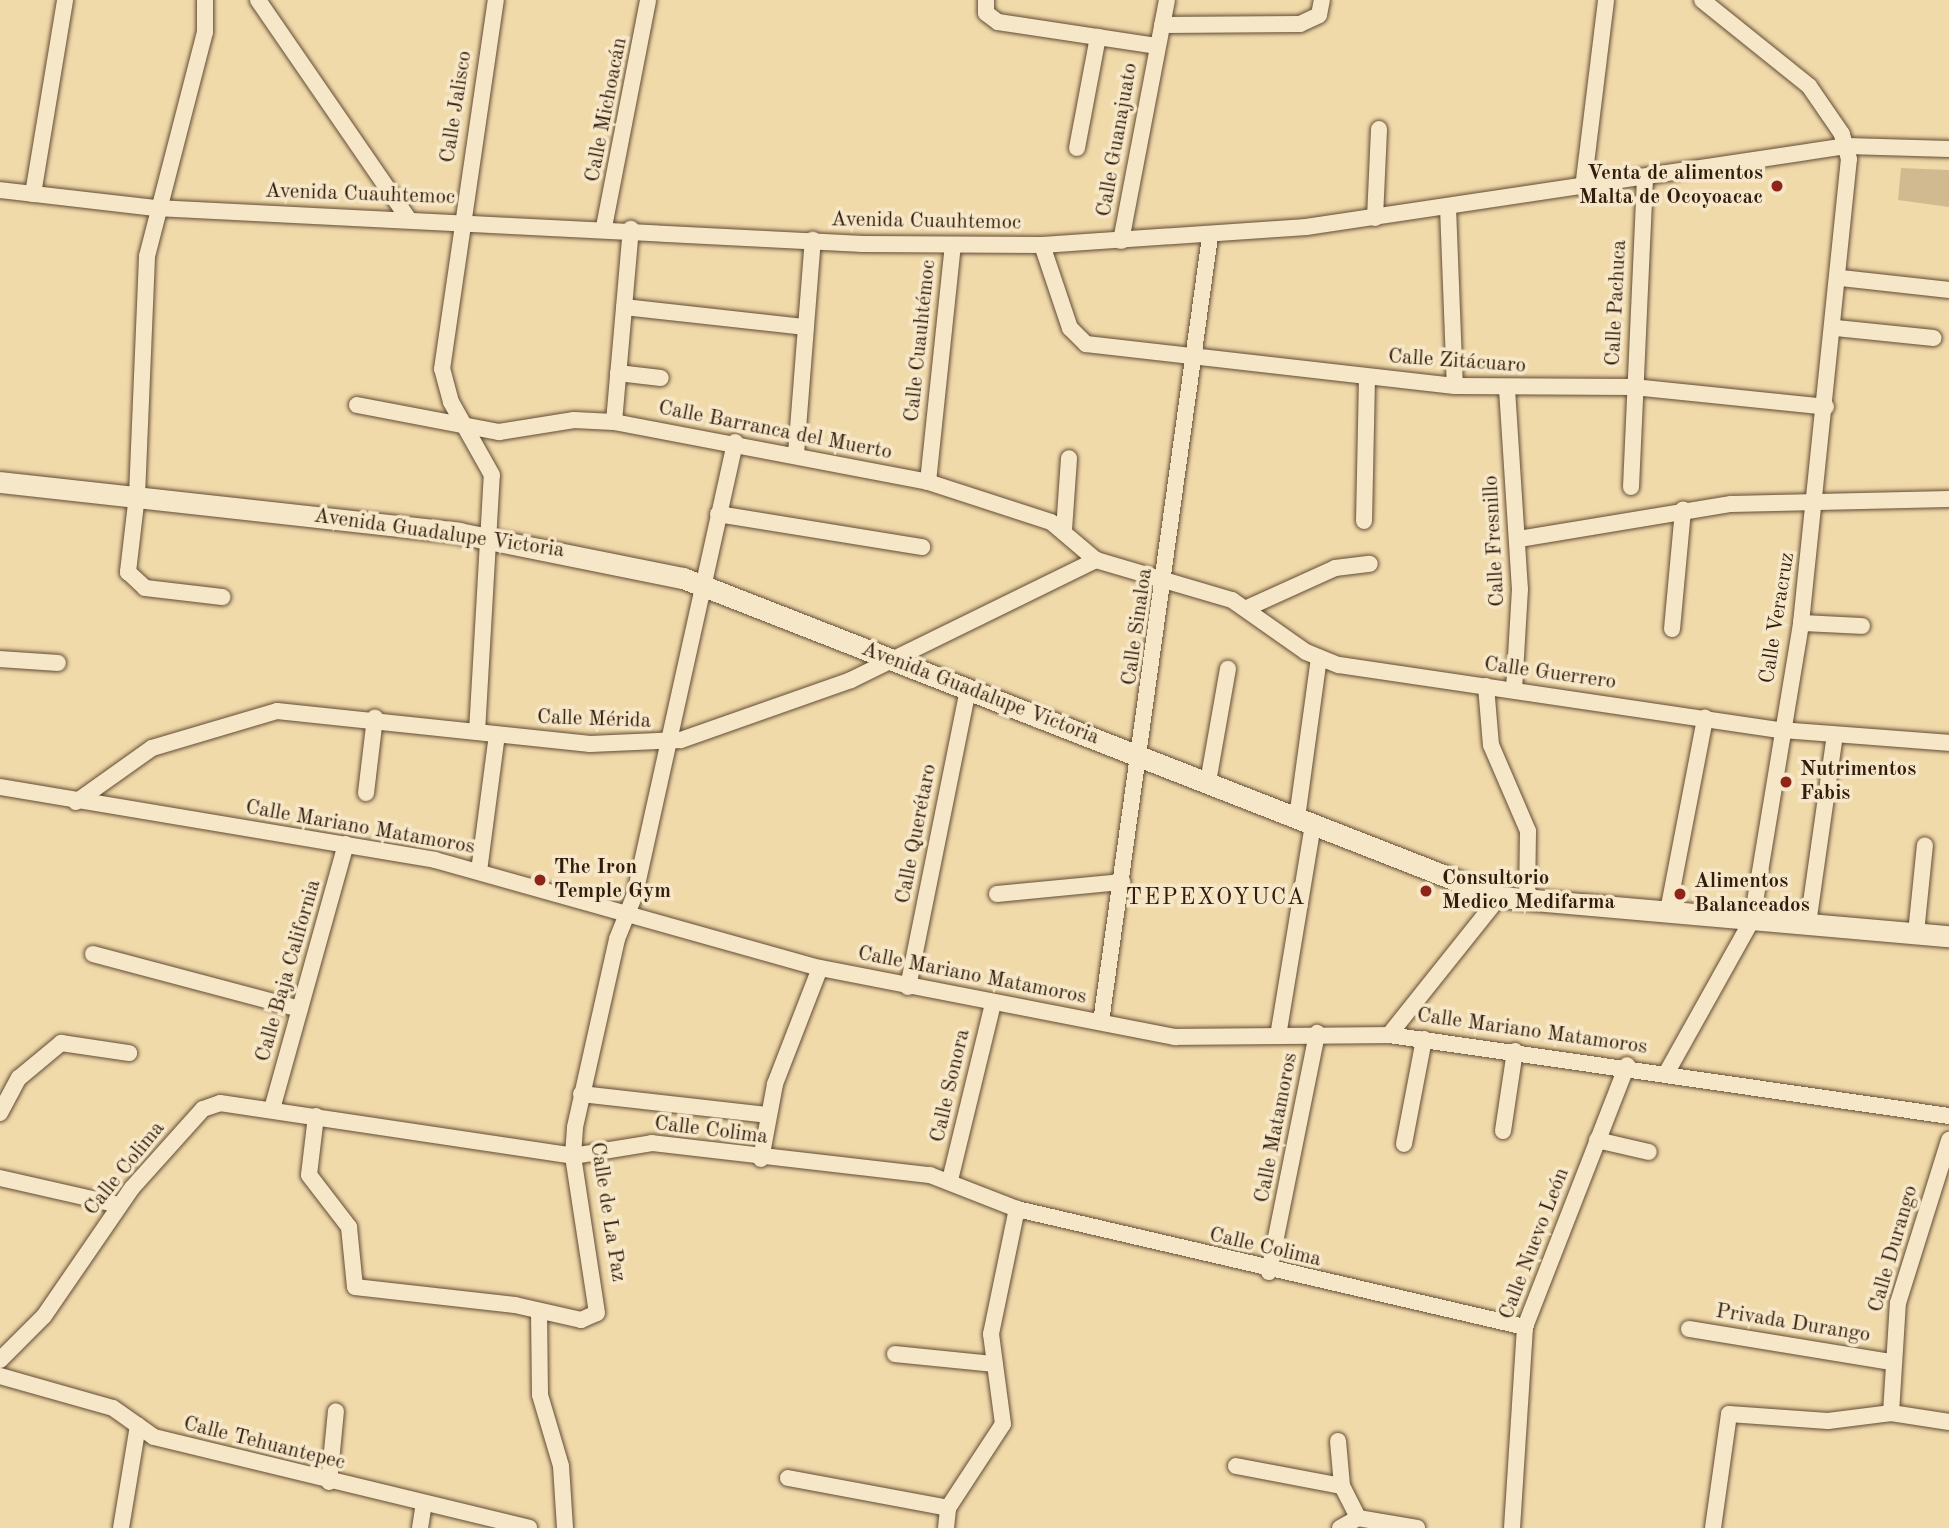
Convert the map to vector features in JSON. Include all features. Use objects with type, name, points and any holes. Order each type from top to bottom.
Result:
[{"type":"main road","name":"Avenida Guadalupe Victoria","points":[[0,482],[137,495],[491,537],[702,584],[1499,897],[1949,936]]},
{"type":"street","points":[[33,194],[65,0]]},
{"type":"street","points":[[205,0],[202,44],[156,208],[144,292],[137,495],[131,579],[154,590],[222,597]]},
{"type":"street","points":[[258,0],[408,218]]},
{"type":"street","name":"Calle Jalisco","points":[[477,732],[491,537],[492,475],[451,402],[442,369],[460,220],[496,0]]},
{"type":"street","name":"Calle Michoacán","points":[[604,228],[648,0]]},
{"type":"street","name":"Calle Guanajuato","points":[[986,0],[986,13],[998,22],[1156,46]]},
{"type":"street","name":"Calle Guanajuato","points":[[1121,241],[1156,46],[1167,0]]},
{"type":"street","points":[[1162,25],[1300,24],[1319,15],[1322,0]]},
{"type":"street","points":[[1583,188],[1606,0]]},
{"type":"street","points":[[1702,0],[1809,86],[1847,146]]},
{"type":"street","points":[[1077,148],[1098,37]]},
{"type":"street","points":[[1375,218],[1379,129]]},
{"type":"street","name":"Avenida Cuauhtemoc","points":[[0,190],[156,208],[460,220],[953,246],[1042,245],[1210,236],[1375,218],[1847,146],[1949,149]]},
{"type":"street","name":"Calle Veracruz","points":[[1667,1072],[1752,920],[1801,623],[1841,278],[1847,146]]},
{"type":"street","name":"Calle Pachuca","points":[[1631,487],[1645,178]]},
{"type":"street","points":[[1448,207],[1455,386]]},
{"type":"street","points":[[614,422],[631,229]]},
{"type":"street","name":"Calle Sinaloa","points":[[1101,1022],[1166,580],[1210,236]]},
{"type":"street","points":[[796,454],[813,240]]},
{"type":"street","name":"Calle Zitácuaro","points":[[1042,245],[1070,328],[1086,344],[1455,386],[1507,389],[1634,387],[1826,407]]},
{"type":"street","name":"Calle Cuauhtémoc","points":[[928,482],[953,246]]},
{"type":"street","points":[[1841,278],[1949,290]]},
{"type":"street","points":[[624,307],[806,327]]},
{"type":"street","points":[[1836,328],[1933,338]]},
{"type":"street","points":[[618,373],[661,378]]},
{"type":"street","points":[[1364,521],[1367,377]]},
{"type":"street","name":"Calle Fresnillo","points":[[1507,389],[1519,540],[1514,690]]},
{"type":"street","name":"Calle Barranca del Muerto","points":[[357,405],[468,430],[614,422],[735,442],[928,482],[1011,505],[1064,530],[1096,560],[1166,580]]},
{"type":"street","name":"Calle de La Paz","points":[[316,1116],[309,1175],[349,1227],[349,1279],[362,1291],[539,1312],[581,1320],[591,1319],[600,1306],[573,1156],[581,1094],[627,914],[735,442]]},
{"type":"street","points":[[1064,530],[1069,458]]},
{"type":"street","points":[[1519,540],[1682,510],[1815,500],[1949,499]]},
{"type":"street","points":[[1672,629],[1682,510]]},
{"type":"street","points":[[718,514],[922,547]]},
{"type":"street","name":"Calle Mérida","points":[[76,802],[152,748],[257,714],[296,709],[497,735],[664,743],[796,702],[895,661],[1096,560]]},
{"type":"street","points":[[1247,608],[1335,568],[1370,564]]},
{"type":"street","name":"Calle Guerrero","points":[[1166,580],[1247,608],[1319,658],[1782,730],[1949,743]]},
{"type":"street","points":[[1801,623],[1861,626]]},
{"type":"street","points":[[1278,1036],[1305,822],[1319,658]]},
{"type":"street","points":[[0,659],[58,663]]},
{"type":"street","points":[[1208,782],[1228,669]]},
{"type":"street","points":[[1486,686],[1491,745],[1528,831],[1527,900]]},
{"type":"street","name":"Calle Querétaro","points":[[908,986],[968,689]]},
{"type":"street","points":[[366,793],[375,718]]},
{"type":"street","points":[[1668,911],[1705,718]]},
{"type":"street","points":[[479,871],[497,735]]},
{"type":"street","points":[[1808,924],[1835,735]]},
{"type":"street","name":"Calle Mariano Matamoros","points":[[0,787],[76,802],[346,844],[479,871],[820,968],[1199,1040],[1317,1033],[1389,1034],[1627,1065],[1949,1116]]},
{"type":"street","name":"Calle Baja California","points":[[272,1109],[346,844]]},
{"type":"street","points":[[1916,933],[1925,845]]},
{"type":"street","points":[[997,894],[1122,882]]},
{"type":"street","points":[[1389,1034],[1499,897]]},
{"type":"street","points":[[93,954],[300,1009]]},
{"type":"street","points":[[761,1159],[767,1115],[820,968]]},
{"type":"street","name":"Calle Sonora","points":[[950,1180],[993,1003]]},
{"type":"street","name":"Calle Matamoros","points":[[1269,1272],[1317,1033]]},
{"type":"street","points":[[1404,1144],[1424,1039]]},
{"type":"street","points":[[0,1113],[19,1078],[61,1043],[129,1053]]},
{"type":"street","points":[[1503,1131],[1515,1051]]},
{"type":"street","name":"Calle Nuevo León","points":[[1512,1528],[1524,1327],[1627,1065]]},
{"type":"street","points":[[581,1094],[767,1115]]},
{"type":"street","name":"Calle Colima","points":[[0,1360],[44,1316],[119,1205],[203,1109],[220,1103],[573,1156],[652,1143],[761,1159],[950,1180],[1017,1209],[1269,1272],[1524,1327]]},
{"type":"street","points":[[1597,1140],[1649,1152]]},
{"type":"street","name":"Calle Durango","points":[[1891,1413],[1891,1362],[1898,1303],[1949,1140]]},
{"type":"street","points":[[0,1178],[119,1205]]},
{"type":"street","points":[[946,1528],[948,1508],[1003,1424],[995,1364],[993,1318],[1017,1209]]},
{"type":"street","points":[[539,1312],[540,1395],[561,1466],[565,1528]]},
{"type":"street","name":"Privada Durango","points":[[1689,1329],[1891,1362]]},
{"type":"street","points":[[895,1354],[995,1364]]},
{"type":"street","name":"Calle Tehuantepec","points":[[0,1376],[113,1408],[153,1437],[329,1482],[529,1528]]},
{"type":"street","points":[[329,1482],[336,1411]]},
{"type":"street","points":[[1713,1528],[1729,1414],[1828,1421],[1891,1413],[1949,1422]]},
{"type":"street","points":[[121,1528],[138,1424]]},
{"type":"street","points":[[1338,1441],[1342,1486],[1359,1518]]},
{"type":"street","points":[[1236,1466],[1342,1486]]},
{"type":"street","points":[[788,1478],[948,1508]]},
{"type":"street","points":[[420,1528],[424,1504]]},
{"type":"street","points":[[1340,1528],[1359,1518],[1418,1528]]},
{"type":"shaded area","points":[[1901,168],[1949,170],[1949,207],[1898,200]]},
{"type":"place","name":"Venta de alimentos Malta de Ocoyoacac","points":[[1777,186]]},
{"type":"place","name":"Nutrimentos Fabis","points":[[1786,782]]},
{"type":"place","name":"The Iron Temple Gym","points":[[540,880]]},
{"type":"place","name":"Consultorio Medico Medifarma","points":[[1426,891]]},
{"type":"place","name":"Alimentos Balanceados","points":[[1680,894]]},
{"type":"district","name":"TEPEXOYUCA","points":[[1216,898]]}]
